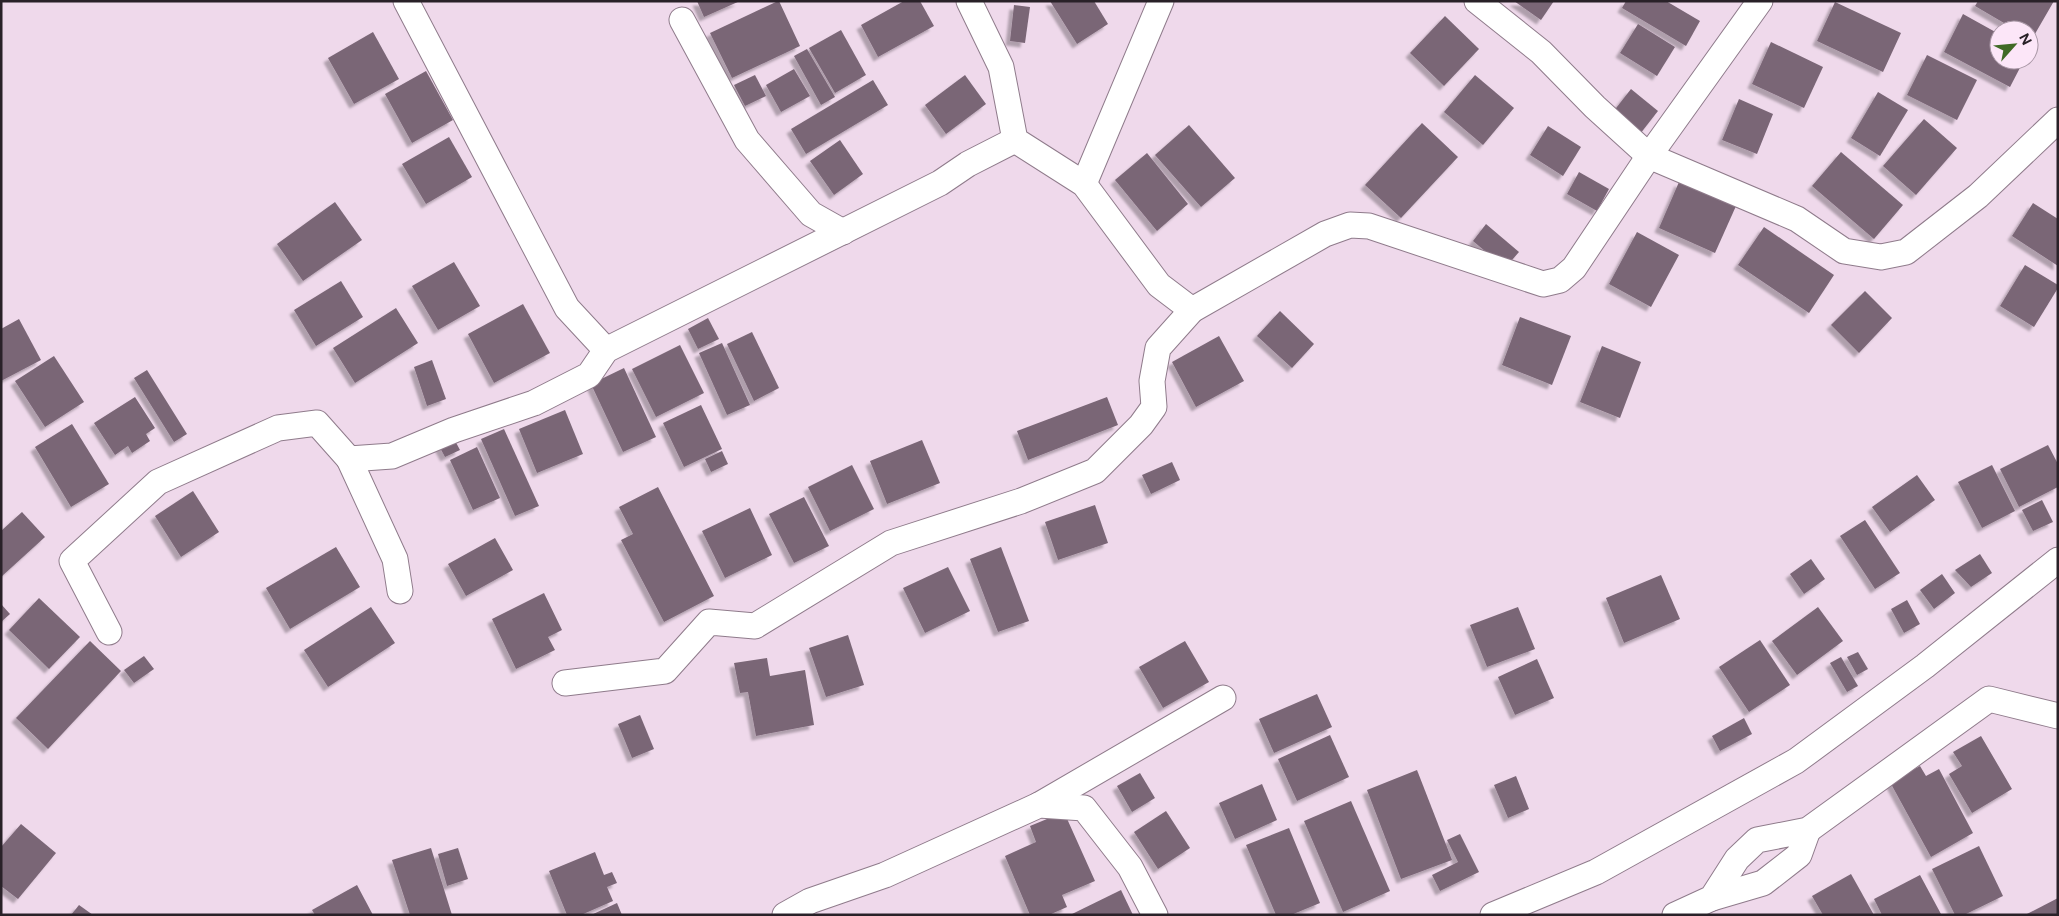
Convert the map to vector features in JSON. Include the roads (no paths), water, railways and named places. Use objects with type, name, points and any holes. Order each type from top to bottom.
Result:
[{"type":"street","points":[[406,1],[567,308],[606,350]]},
{"type":"street","points":[[968,1],[1001,66],[1014,140],[1084,184],[1159,285],[1192,310]]},
{"type":"street","points":[[1084,184],[1162,1]]},
{"type":"street","points":[[1476,1],[1541,52],[1595,107],[1649,156],[1797,219],[1844,252],[1881,257],[1906,252],[1978,196],[2058,120]]},
{"type":"street","points":[[564,683],[665,671],[708,622],[755,626],[891,543],[1021,501],[1095,471],[1141,425],[1154,407],[1152,381],[1158,348],[1192,310],[1325,234],[1350,225],[1369,226],[1543,284],[1560,280],[1574,268],[1649,156],[1760,1]]},
{"type":"street","points":[[682,20],[747,140],[811,214],[844,232]]},
{"type":"street","points":[[349,460],[392,456],[454,430],[534,403],[589,375],[606,350],[940,183],[968,164],[1014,140]]},
{"type":"street","points":[[809,249],[811,214]]},
{"type":"street","points":[[109,632],[72,561],[158,482],[278,428],[317,423],[349,460],[395,559],[400,591]]},
{"type":"street","points":[[1493,915],[1596,872],[1796,761],[1925,666],[2058,560]]},
{"type":"street","points":[[785,915],[810,901],[885,875],[1039,805],[1223,698]]},
{"type":"street","points":[[1712,898],[1737,859],[1757,840],[1808,830],[1989,699],[2058,716]]},
{"type":"street","points":[[1039,805],[1084,808],[1130,867],[1155,915]]},
{"type":"street","points":[[1675,915],[1712,898],[1763,883],[1799,855],[1808,830]]}]
